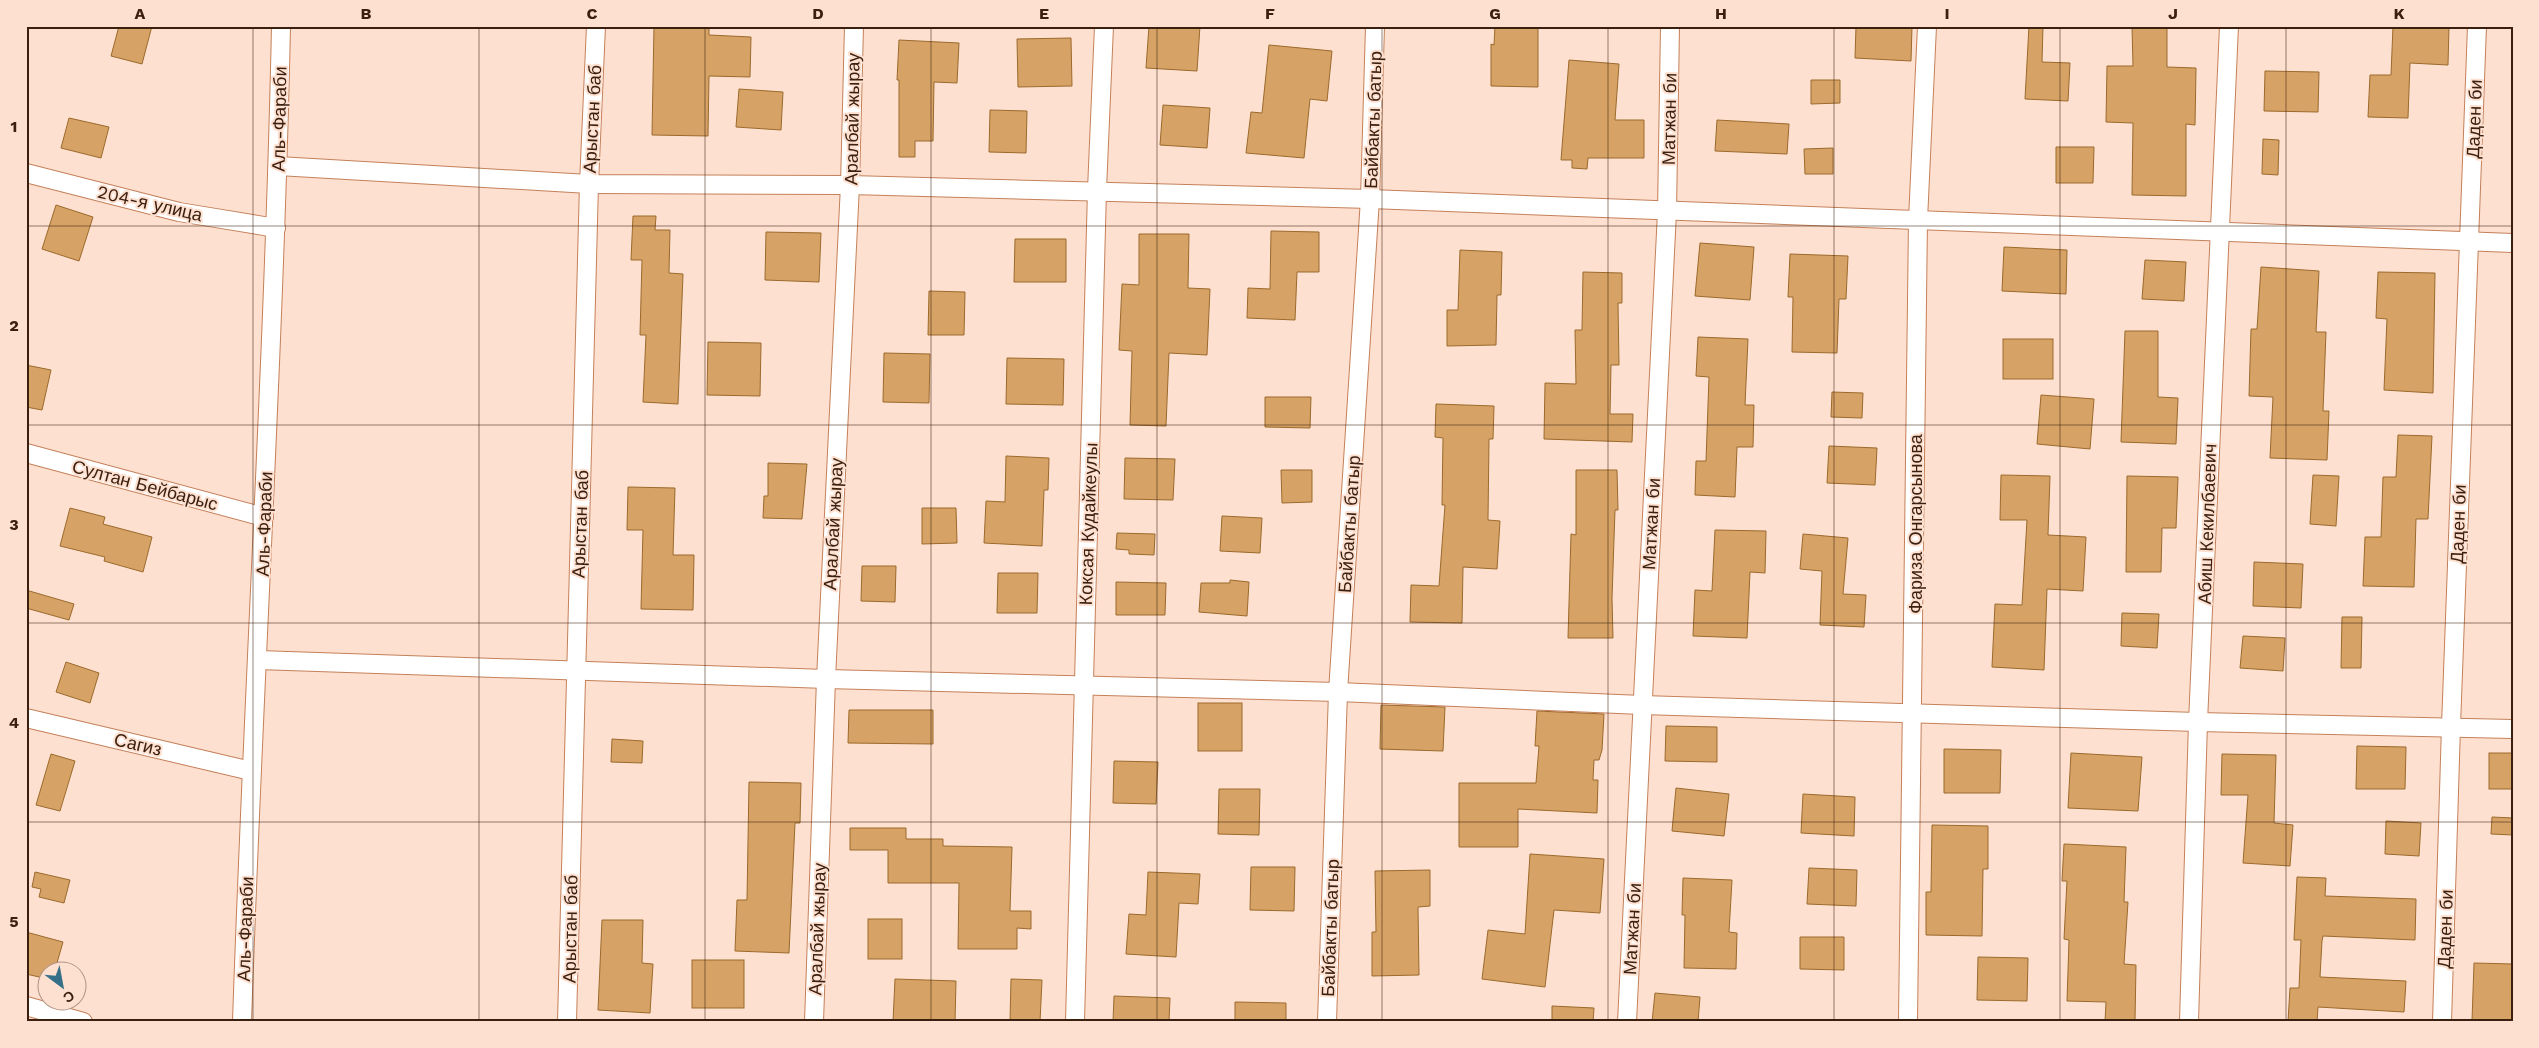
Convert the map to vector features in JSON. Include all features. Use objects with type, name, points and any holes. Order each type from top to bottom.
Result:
[{"type":"street","name":"Аль-Фараби","points":[[242,1022],[251,771],[258,660],[276,228],[281,26]]},
{"type":"street","name":"Арыстан баб","points":[[567,1022],[589,184],[596,26]]},
{"type":"street","name":"Аралбай жырау","points":[[814,1022],[826,679],[850,185],[854,26]]},
{"type":"street","name":"Коксая Кудайкеулы","points":[[1075,1022],[1097,190],[1104,26]]},
{"type":"street","name":"Байбакты батыр","points":[[1327,1022],[1338,692],[1370,199],[1375,26]]},
{"type":"street","name":"Матжан би","points":[[1628,1022],[1667,212],[1670,26]]},
{"type":"street","name":"Фариза Онгарсынова","points":[[1908,1022],[1918,220],[1928,26]]},
{"type":"street","name":"Абиш Кекилбаевич","points":[[2189,1022],[2198,722],[2229,26]]},
{"type":"street","name":"Даден би","points":[[2442,1022],[2450,726],[2477,26]]},
{"type":"street","points":[[278,166],[589,184],[850,185],[1097,190],[2513,243]]},
{"type":"street","name":"204-я улица","points":[[26,173],[179,212],[276,228]]},
{"type":"street","name":"Султан Бейбарыс","points":[[26,453],[264,517]]},
{"type":"street","points":[[258,660],[826,679],[1338,692],[1913,714],[2513,729]]},
{"type":"street","name":"Сагиз","points":[[26,718],[251,771]]},
{"type":"street","points":[[26,1006],[82,1022]]},
{"type":"building","points":[[119,26],[152,26],[142,64],[111,56]]},
{"type":"building","points":[[654,26],[709,26],[709,35],[751,37],[750,77],[709,76],[708,136],[652,135]]},
{"type":"building","points":[[1149,26],[1200,26],[1197,71],[1146,68]]},
{"type":"building","points":[[1495,26],[1538,26],[1538,87],[1491,86],[1491,44],[1494,45]]},
{"type":"building","points":[[1856,26],[1912,26],[1911,61],[1855,58]]},
{"type":"building","points":[[2029,26],[2043,26],[2042,62],[2070,63],[2068,101],[2025,99]]},
{"type":"building","points":[[2132,26],[2167,26],[2167,67],[2196,68],[2195,125],[2186,124],[2186,196],[2132,195],[2133,123],[2106,122],[2107,66],[2133,66]]},
{"type":"building","points":[[2393,26],[2449,26],[2448,65],[2410,63],[2408,118],[2368,117],[2370,75],[2391,75]]},
{"type":"building","points":[[1071,38],[1072,86],[1018,87],[1017,39]]},
{"type":"building","points":[[899,40],[959,43],[957,83],[934,82],[933,141],[915,141],[915,157],[899,157],[899,80],[897,80]]},
{"type":"building","points":[[1269,45],[1332,51],[1327,101],[1310,99],[1304,158],[1246,153],[1251,112],[1262,113]]},
{"type":"building","points":[[1569,60],[1619,64],[1615,120],[1644,120],[1644,158],[1588,158],[1587,169],[1572,168],[1572,160],[1561,160]]},
{"type":"building","points":[[2265,71],[2319,72],[2318,112],[2264,111]]},
{"type":"building","points":[[1811,80],[1840,80],[1840,103],[1811,104]]},
{"type":"building","points":[[739,89],[783,92],[781,130],[736,127]]},
{"type":"building","points":[[1163,105],[1210,108],[1207,148],[1160,145]]},
{"type":"building","points":[[990,110],[1027,111],[1026,153],[989,152]]},
{"type":"building","points":[[69,118],[109,127],[101,158],[61,148]]},
{"type":"building","points":[[1717,120],[1789,124],[1787,154],[1715,151]]},
{"type":"building","points":[[2263,139],[2279,140],[2278,175],[2262,174]]},
{"type":"building","points":[[2056,147],[2094,147],[2093,183],[2056,183]]},
{"type":"building","points":[[1833,148],[1833,174],[1805,174],[1804,149]]},
{"type":"building","points":[[56,205],[93,217],[79,261],[42,249]]},
{"type":"building","points":[[633,216],[656,216],[655,230],[670,230],[669,273],[683,274],[678,404],[643,402],[646,335],[640,335],[642,260],[631,260]]},
{"type":"building","points":[[1271,231],[1319,232],[1319,272],[1297,272],[1295,320],[1247,318],[1248,288],[1270,289]]},
{"type":"building","points":[[766,232],[821,233],[819,282],[765,280]]},
{"type":"building","points":[[1139,234],[1189,234],[1188,288],[1210,289],[1207,355],[1169,353],[1166,426],[1130,425],[1132,351],[1119,350],[1122,284],[1139,285]]},
{"type":"building","points":[[1015,239],[1066,239],[1066,282],[1014,282]]},
{"type":"building","points":[[1700,243],[1754,247],[1750,300],[1695,296]]},
{"type":"building","points":[[2004,247],[2067,250],[2066,294],[2002,291]]},
{"type":"building","points":[[1460,250],[1502,252],[1501,295],[1497,295],[1496,345],[1447,346],[1447,310],[1458,310]]},
{"type":"building","points":[[1790,254],[1848,256],[1846,299],[1839,299],[1837,353],[1792,352],[1793,297],[1788,297]]},
{"type":"building","points":[[2145,260],[2186,262],[2184,301],[2142,299]]},
{"type":"building","points":[[2261,267],[2319,271],[2316,332],[2326,332],[2323,411],[2329,411],[2327,460],[2270,458],[2273,397],[2249,396],[2251,329],[2257,329]]},
{"type":"building","points":[[1583,272],[1622,273],[1622,303],[1618,303],[1619,365],[1611,365],[1610,414],[1633,414],[1632,442],[1544,439],[1545,383],[1576,384],[1575,330],[1582,330]]},
{"type":"building","points":[[2378,272],[2435,273],[2433,393],[2384,390],[2387,319],[2376,318]]},
{"type":"building","points":[[929,291],[965,292],[964,335],[928,335]]},
{"type":"building","points":[[2125,331],[2158,331],[2158,397],[2178,398],[2176,444],[2121,442]]},
{"type":"building","points":[[1698,337],[1748,339],[1745,405],[1754,405],[1753,447],[1737,447],[1735,497],[1695,495],[1696,461],[1706,461],[1709,377],[1696,376]]},
{"type":"building","points":[[2003,339],[2053,339],[2053,379],[2003,379]]},
{"type":"building","points":[[708,342],[761,343],[760,396],[707,395]]},
{"type":"building","points":[[884,353],[930,354],[929,403],[883,402]]},
{"type":"building","points":[[1007,358],[1064,359],[1063,405],[1006,404]]},
{"type":"building","points":[[26,365],[51,370],[42,410],[26,407]]},
{"type":"building","points":[[1832,392],[1863,393],[1862,418],[1831,417]]},
{"type":"building","points":[[2041,395],[2094,399],[2090,449],[2037,444]]},
{"type":"building","points":[[1265,397],[1311,397],[1310,428],[1265,427]]},
{"type":"building","points":[[1436,404],[1494,406],[1493,439],[1489,439],[1488,520],[1500,521],[1497,569],[1463,567],[1462,623],[1410,622],[1411,585],[1439,586],[1445,505],[1442,505],[1443,438],[1435,437]]},
{"type":"building","points":[[2398,435],[2432,436],[2428,519],[2416,519],[2414,587],[2363,586],[2365,537],[2381,537],[2383,477],[2396,477]]},
{"type":"building","points":[[1829,446],[1877,448],[1875,485],[1827,483]]},
{"type":"building","points":[[1006,456],[1049,458],[1048,490],[1044,490],[1042,546],[984,543],[986,501],[1005,502]]},
{"type":"building","points":[[1125,458],[1175,459],[1173,500],[1124,499]]},
{"type":"building","points":[[768,463],[807,464],[802,519],[763,518],[764,496],[768,496]]},
{"type":"building","points":[[1281,470],[1312,470],[1312,502],[1282,503]]},
{"type":"building","points":[[1576,470],[1617,470],[1618,510],[1615,510],[1612,598],[1613,638],[1568,638],[1571,534],[1576,535]]},
{"type":"building","points":[[2001,475],[2050,476],[2048,535],[2086,537],[2083,591],[2047,589],[2044,670],[1992,667],[1995,604],[2022,605],[2027,520],[2000,520]]},
{"type":"building","points":[[2313,475],[2339,476],[2336,526],[2310,524]]},
{"type":"building","points":[[2127,476],[2178,477],[2176,528],[2162,528],[2161,572],[2126,572]]},
{"type":"building","points":[[628,487],[675,488],[673,555],[694,555],[693,610],[641,609],[643,530],[627,530]]},
{"type":"building","points":[[70,508],[105,517],[103,524],[152,537],[143,572],[104,561],[105,557],[60,546]]},
{"type":"building","points":[[922,508],[956,508],[957,543],[922,544]]},
{"type":"building","points":[[1222,516],[1262,518],[1260,553],[1220,551]]},
{"type":"building","points":[[1715,530],[1766,531],[1765,573],[1750,572],[1747,638],[1693,636],[1695,590],[1712,591]]},
{"type":"building","points":[[1117,533],[1155,534],[1154,555],[1129,554],[1129,550],[1116,549]]},
{"type":"building","points":[[1803,534],[1848,538],[1843,594],[1866,595],[1864,627],[1820,625],[1822,571],[1800,569]]},
{"type":"building","points":[[2254,562],[2303,564],[2301,608],[2253,606]]},
{"type":"building","points":[[862,566],[896,566],[895,602],[861,601]]},
{"type":"building","points":[[998,573],[1038,573],[1037,613],[997,613]]},
{"type":"building","points":[[1230,580],[1249,582],[1247,616],[1199,612],[1201,583],[1230,583]]},
{"type":"building","points":[[1116,582],[1166,583],[1165,615],[1116,615]]},
{"type":"building","points":[[26,590],[74,604],[69,620],[26,608]]},
{"type":"building","points":[[2122,613],[2159,614],[2157,648],[2121,646]]},
{"type":"building","points":[[2342,617],[2362,617],[2361,668],[2341,668]]},
{"type":"building","points":[[2243,636],[2285,638],[2283,671],[2240,668]]},
{"type":"building","points":[[66,662],[99,673],[90,703],[56,692]]},
{"type":"building","points":[[1198,703],[1242,703],[1242,751],[1198,751]]},
{"type":"building","points":[[1381,705],[1445,707],[1443,751],[1380,749]]},
{"type":"building","points":[[849,710],[933,710],[933,744],[848,743]]},
{"type":"building","points":[[1537,711],[1604,714],[1602,750],[1599,760],[1594,760],[1593,780],[1598,780],[1597,813],[1518,809],[1518,847],[1459,847],[1459,783],[1536,783],[1539,746],[1535,746]]},
{"type":"building","points":[[1666,726],[1717,727],[1717,762],[1665,761]]},
{"type":"building","points":[[612,739],[643,741],[642,763],[611,762]]},
{"type":"building","points":[[2357,746],[2406,747],[2405,789],[2356,789]]},
{"type":"building","points":[[1944,749],[2001,750],[2000,793],[1944,793]]},
{"type":"building","points":[[2071,753],[2142,757],[2138,811],[2068,808]]},
{"type":"building","points":[[2489,753],[2513,753],[2513,789],[2489,789]]},
{"type":"building","points":[[51,754],[75,761],[60,811],[36,805]]},
{"type":"building","points":[[2222,754],[2276,755],[2274,823],[2293,825],[2290,866],[2243,863],[2248,795],[2221,795]]},
{"type":"building","points":[[1114,761],[1158,762],[1156,804],[1113,803]]},
{"type":"building","points":[[749,782],[801,783],[800,823],[795,823],[789,953],[735,951],[737,900],[747,900]]},
{"type":"building","points":[[1676,788],[1729,794],[1724,836],[1672,831]]},
{"type":"building","points":[[1219,789],[1260,789],[1259,835],[1218,834]]},
{"type":"building","points":[[1803,794],[1855,797],[1854,836],[1801,833]]},
{"type":"building","points":[[2492,817],[2513,818],[2513,835],[2491,834]]},
{"type":"building","points":[[2386,821],[2421,823],[2419,856],[2385,854]]},
{"type":"building","points":[[1932,825],[1988,826],[1988,869],[1983,869],[1982,936],[1926,935],[1926,892],[1931,892]]},
{"type":"building","points":[[850,828],[906,828],[906,839],[943,839],[943,846],[1012,847],[1010,911],[1031,911],[1031,929],[1017,928],[1017,949],[958,949],[959,883],[888,883],[888,850],[850,850]]},
{"type":"building","points":[[2064,844],[2126,847],[2124,902],[2128,902],[2124,964],[2136,965],[2135,1022],[2105,1022],[2106,1002],[2067,1001],[2069,940],[2064,939],[2067,881],[2062,881]]},
{"type":"building","points":[[1530,854],[1604,859],[1600,913],[1554,910],[1545,987],[1482,979],[1488,930],[1525,934]]},
{"type":"building","points":[[1251,867],[1295,867],[1294,911],[1250,910]]},
{"type":"building","points":[[1809,868],[1857,870],[1856,906],[1807,904]]},
{"type":"building","points":[[1430,870],[1430,906],[1418,907],[1419,975],[1372,976],[1372,932],[1376,932],[1375,871]]},
{"type":"building","points":[[35,872],[70,880],[64,903],[39,897],[41,889],[32,887]]},
{"type":"building","points":[[1148,872],[1200,874],[1198,904],[1179,903],[1176,957],[1126,954],[1129,914],[1146,915]]},
{"type":"building","points":[[2297,877],[2326,878],[2325,896],[2416,899],[2415,940],[2323,936],[2322,941],[2320,977],[2406,981],[2404,1012],[2318,1007],[2317,1022],[2288,1022],[2290,988],[2299,988],[2301,940],[2294,940]]},
{"type":"building","points":[[1683,878],[1732,880],[1729,932],[1737,933],[1736,969],[1684,968],[1685,915],[1682,915]]},
{"type":"building","points":[[868,919],[902,919],[902,959],[868,959]]},
{"type":"building","points":[[602,920],[643,920],[642,963],[653,964],[650,1013],[598,1010]]},
{"type":"building","points":[[26,932],[63,942],[58,960],[38,960],[38,977],[26,974]]},
{"type":"building","points":[[1800,937],[1844,937],[1844,970],[1800,969]]},
{"type":"building","points":[[1978,957],[2028,958],[2027,1001],[1977,1000]]},
{"type":"building","points":[[692,960],[744,960],[744,1008],[692,1008]]},
{"type":"building","points":[[2474,963],[2513,964],[2513,1022],[2472,1021]]},
{"type":"building","points":[[895,979],[956,981],[955,1022],[893,1022]]},
{"type":"building","points":[[1011,979],[1042,980],[1040,1022],[1010,1022]]},
{"type":"building","points":[[1655,993],[1700,997],[1698,1022],[1652,1022]]},
{"type":"building","points":[[1114,996],[1170,998],[1169,1022],[1113,1022]]},
{"type":"building","points":[[1235,1002],[1286,1003],[1286,1022],[1235,1022]]},
{"type":"building","points":[[1552,1006],[1594,1008],[1593,1022],[1552,1022]]}]
